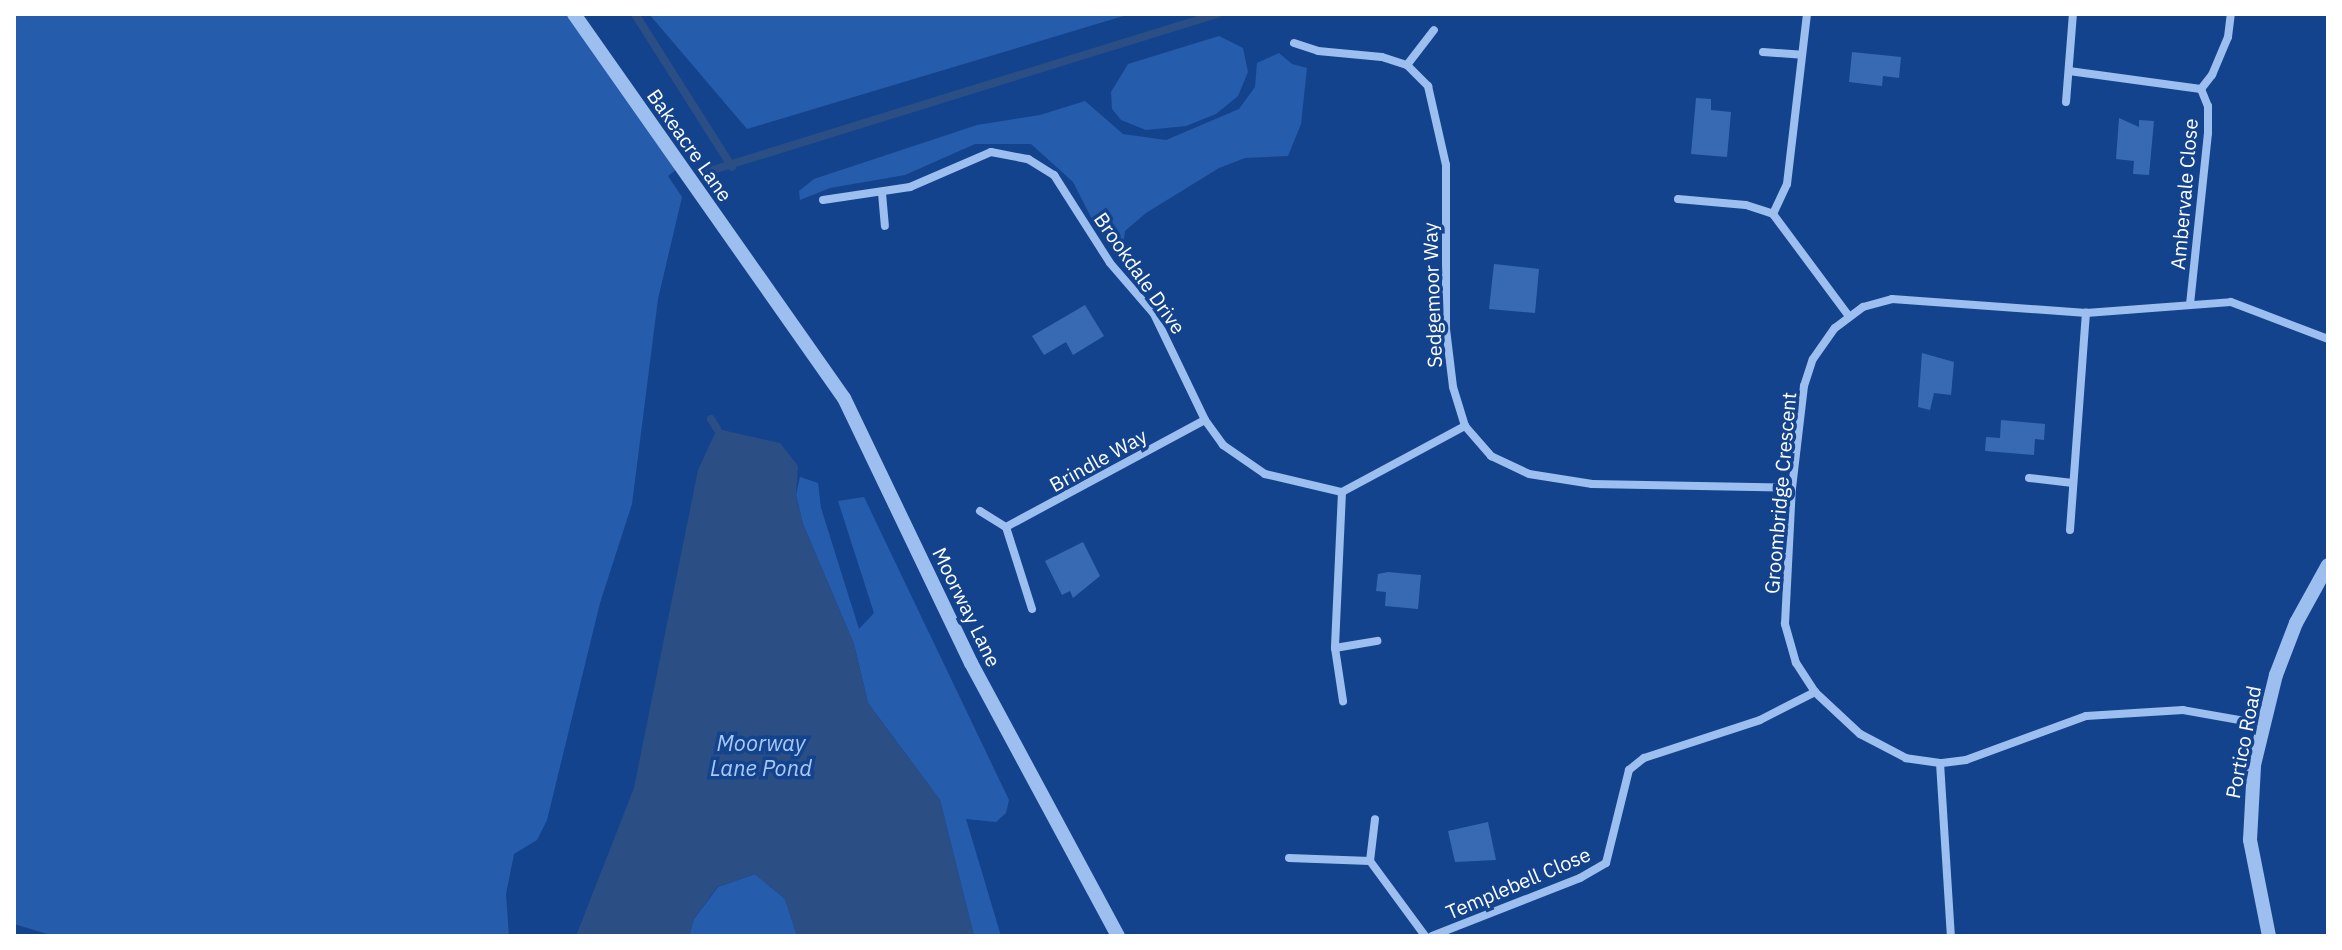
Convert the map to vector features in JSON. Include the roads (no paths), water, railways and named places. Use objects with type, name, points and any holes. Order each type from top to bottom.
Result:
[{"type":"street","name":"Bakeacre Lane","points":[[574,14],[774,299]]},
{"type":"street","points":[[1773,214],[1787,184],[1807,14]]},
{"type":"street","points":[[2066,102],[2073,14]]},
{"type":"street","points":[[2069,71],[2201,89],[2228,37],[2231,14]]},
{"type":"street","points":[[1294,43],[1407,65],[1434,30]]},
{"type":"street","points":[[1763,52],[1802,55]]},
{"type":"street","name":"Sedgemoor Way","points":[[1407,65],[1428,86],[1441,130],[1446,329],[1453,387],[1465,426],[1491,456],[1529,474],[1592,484],[1792,488]]},
{"type":"street","name":"Ambervale Close","points":[[2190,304],[2208,133],[2208,106],[2201,89]]},
{"type":"street","name":"Brookdale Drive","points":[[823,200],[882,193],[991,152],[1028,159],[1054,175],[1110,263],[1154,314],[1205,420],[1223,445],[1265,474],[1342,492]]},
{"type":"street","points":[[882,193],[885,226]]},
{"type":"street","points":[[1678,199],[1746,205],[1773,214],[1848,315],[1892,299],[2086,313],[2231,302],[2328,339]]},
{"type":"street","name":"Moorway Lane","points":[[774,299],[844,398],[971,663],[1118,936]]},
{"type":"street","points":[[2070,530],[2086,313]]},
{"type":"street","name":"Groombridge Crescent","points":[[1848,315],[1813,359],[1792,488],[1785,624],[1796,663],[1815,692],[1860,734],[1906,758],[1940,763],[1966,760],[2086,716],[2183,710],[2262,724]]},
{"type":"street","name":"Brindle Way","points":[[1006,527],[1205,420]]},
{"type":"street","points":[[1343,701],[1335,648],[1342,492],[1465,426]]},
{"type":"street","points":[[2029,478],[2073,483]]},
{"type":"street","points":[[980,511],[1006,527],[1032,609]]},
{"type":"street","name":"Portico Road","points":[[2269,936],[2250,840],[2262,724],[2296,623],[2328,565]]},
{"type":"street","points":[[1335,648],[1377,641]]},
{"type":"street","name":"Templebell Close","points":[[1432,936],[1580,878],[1606,863],[1629,770],[1644,758],[1760,720],[1815,692]]},
{"type":"street","points":[[1940,763],[1951,936]]},
{"type":"street","points":[[1289,858],[1370,861],[1375,819]]},
{"type":"street","name":"Templebell Close","points":[[1370,861],[1425,936]]},
{"type":"water","name":"Moorway Lane Pond","points":[[717,429],[780,443],[798,466],[796,495],[803,524],[854,644],[868,703],[940,800],[974,936],[797,936],[785,899],[755,874],[717,887],[694,919],[689,936],[576,936],[634,788],[698,470]]},
{"type":"waterway","points":[[635,14],[732,167]]},
{"type":"waterway","points":[[703,173],[1217,14]]},
{"type":"waterway","points":[[711,419],[717,429]]}]
